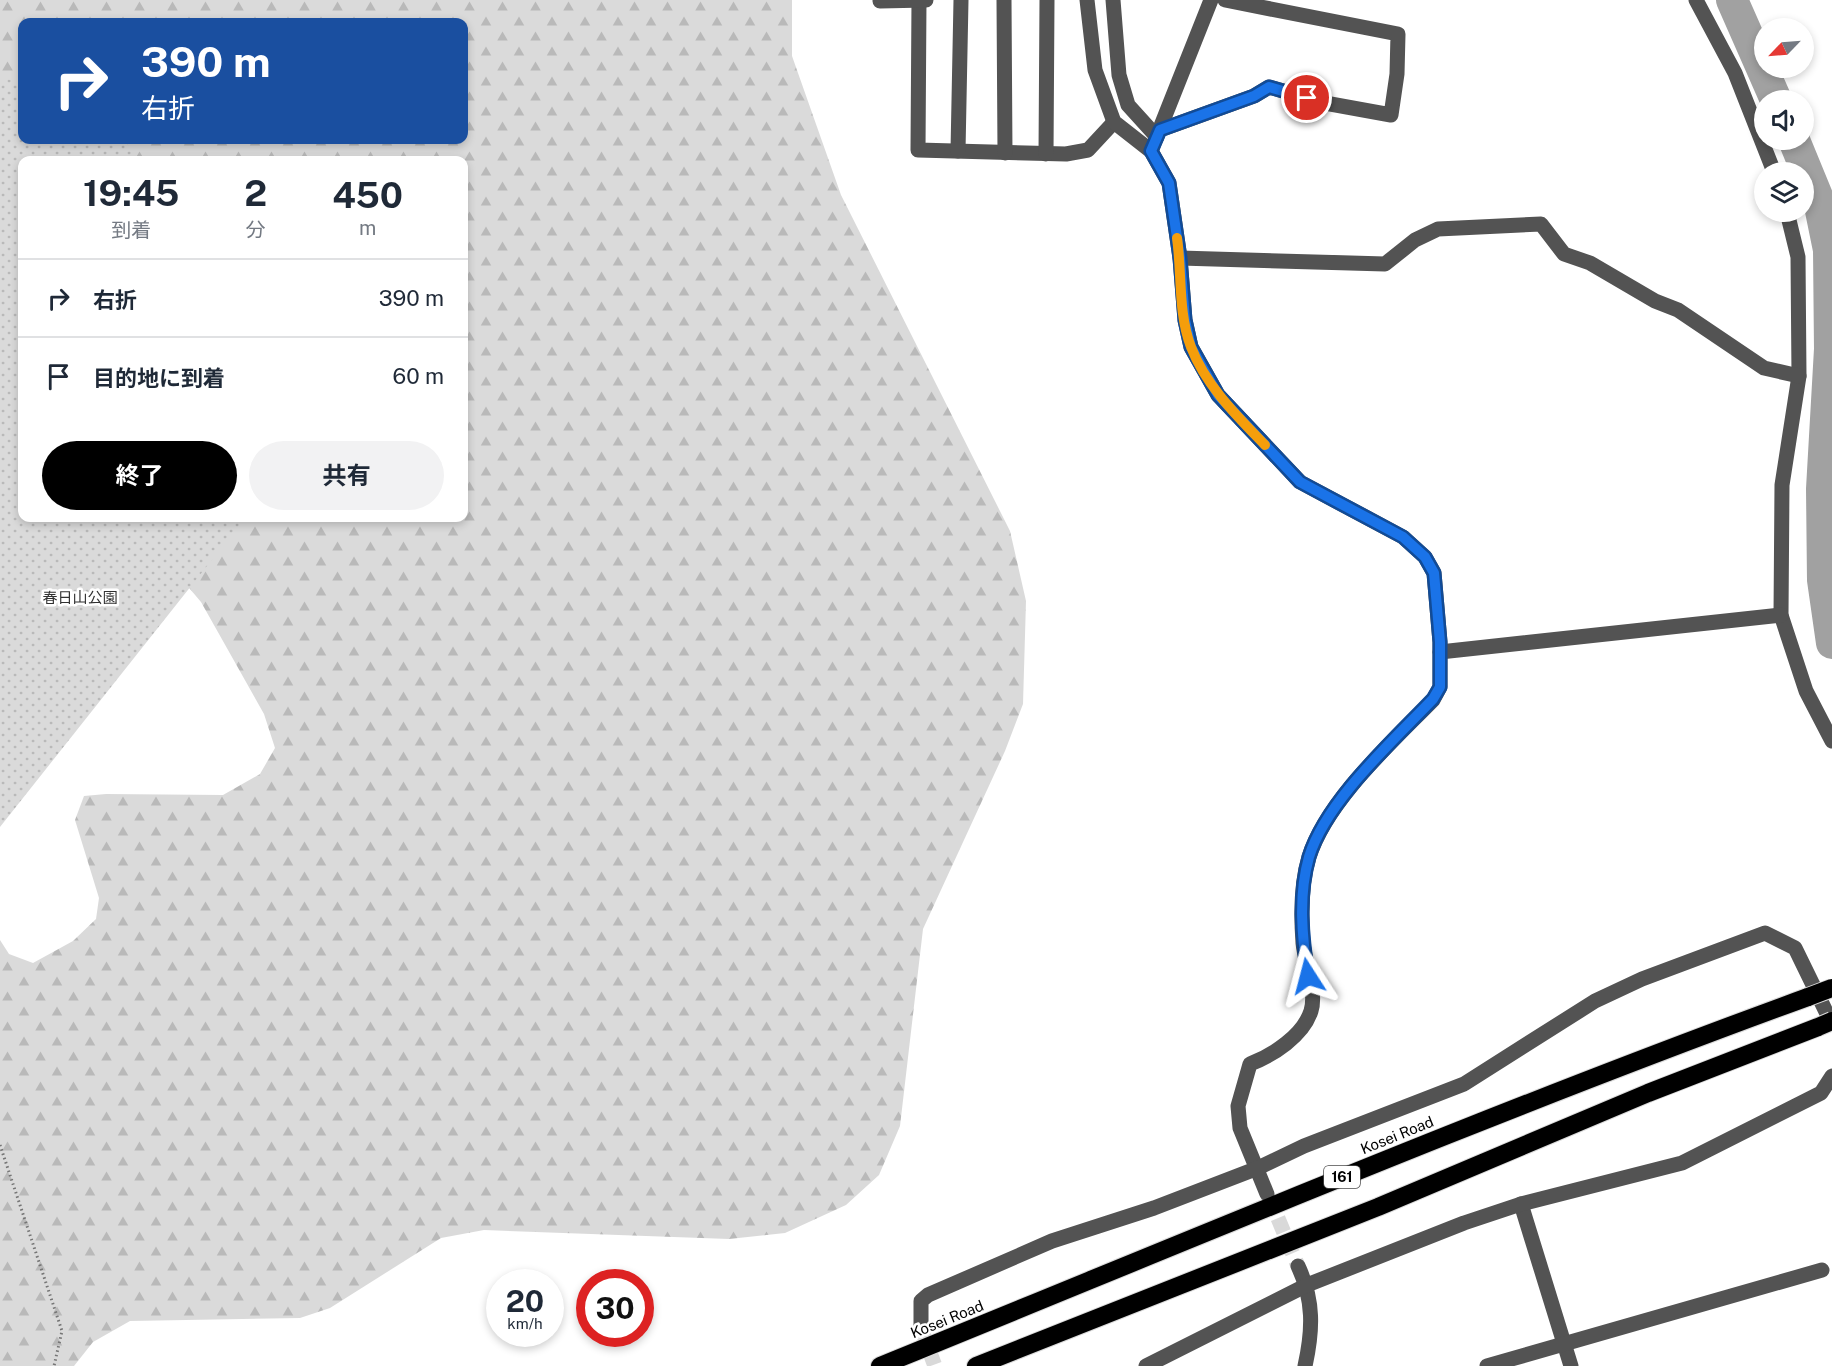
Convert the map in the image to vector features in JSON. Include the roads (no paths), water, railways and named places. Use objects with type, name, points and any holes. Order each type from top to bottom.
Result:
[{"type":"highway","name":"Kosei Road","points":[[880,1366],[1463,1128],[1636,1060],[1832,988]]},
{"type":"highway","points":[[976,1366],[1378,1207],[1648,1093],[1827,1024]]},
{"type":"street","points":[[919,0],[918,150],[1066,154],[1088,150],[1114,122]]},
{"type":"street","points":[[880,1],[926,0]]},
{"type":"street","points":[[958,151],[961,0]]},
{"type":"street","points":[[1004,0],[1005,153]]},
{"type":"street","points":[[1046,154],[1047,0]]},
{"type":"street","points":[[1087,0],[1095,70],[1114,122],[1151,151],[1169,183],[1180,258],[1185,320],[1191,347],[1218,395],[1300,482],[1403,537],[1425,557],[1434,573],[1440,652],[1440,687],[1433,699],[1366,768],[1328,819],[1309,857],[1302,899],[1303,942],[1311,1011],[1302,1026],[1273,1055],[1251,1064],[1238,1106],[1240,1128],[1267,1194]]},
{"type":"street","points":[[1113,0],[1119,75],[1128,105],[1159,133]]},
{"type":"street","points":[[1151,151],[1211,0]]},
{"type":"street","points":[[1159,133],[1254,96],[1269,87],[1325,103],[1390,115],[1397,74],[1398,34],[1225,0]]},
{"type":"street","points":[[1696,0],[1735,73],[1770,162]]},
{"type":"street","points":[[1790,222],[1798,257],[1799,376],[1782,485],[1781,615],[1806,691],[1832,741]]},
{"type":"street","points":[[1180,258],[1385,264],[1415,240],[1438,229],[1541,224],[1564,254],[1590,263],[1654,301],[1678,310],[1764,368],[1799,376]]},
{"type":"street","points":[[1440,652],[1781,615]]},
{"type":"street","points":[[921,1329],[921,1301],[927,1295],[1052,1241],[1154,1208],[1258,1168],[1304,1146],[1464,1084],[1595,1000],[1642,979],[1765,933],[1795,948],[1827,1024]]},
{"type":"street","points":[[1146,1366],[1307,1285],[1464,1223],[1521,1204],[1682,1163],[1821,1093],[1832,1076]]},
{"type":"street","points":[[1521,1204],[1570,1366]]},
{"type":"street","points":[[1298,1266],[1307,1285],[1312,1328],[1305,1366]]},
{"type":"street","points":[[1487,1366],[1563,1342],[1822,1270]]},
{"type":"waterway","points":[[1732,0],[1772,90]]},
{"type":"waterway","points":[[1798,150],[1819,201],[1829,250],[1830,349],[1822,489],[1823,580],[1832,643]]},
{"type":"tunnel","points":[[1269,1197],[1298,1266]]},
{"type":"tunnel","points":[[921,1329],[935,1366]]},
{"type":"park label","name":"春日山公園","points":[[80,597]]}]
